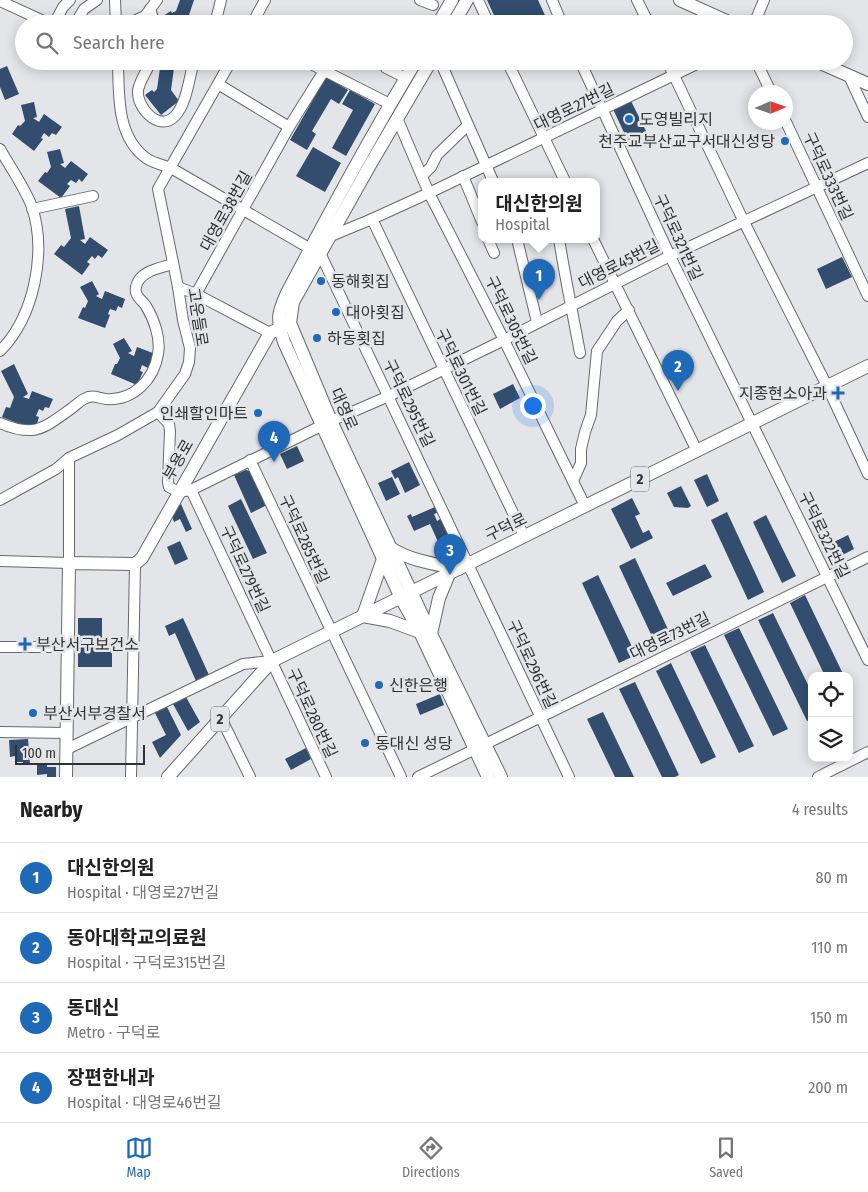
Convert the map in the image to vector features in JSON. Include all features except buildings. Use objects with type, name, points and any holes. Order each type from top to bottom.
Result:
[{"type":"main road","points":[[443,15],[452,0]]},
{"type":"main road","points":[[458,15],[467,0]]},
{"type":"main road","points":[[680,0],[713,15]]},
{"type":"main road","name":"대영로","points":[[406,595],[389,547],[280,328],[278,318],[281,306],[316,252],[390,104],[411,70]]},
{"type":"main road","name":"대영로","points":[[316,252],[331,236],[426,70]]},
{"type":"main road","points":[[836,70],[868,84]]},
{"type":"main road","name":"부용로","points":[[135,564],[142,558],[185,491],[280,328]]},
{"type":"main road","name":"구덕로","points":[[168,777],[179,772],[221,718],[272,661],[868,366]]},
{"type":"main road","name":"대영로","points":[[327,423],[384,559],[406,595],[480,746],[501,777]]},
{"type":"main road","points":[[384,559],[363,616],[390,621],[425,633],[439,598],[458,569],[409,557],[389,547]]},
{"type":"main road","points":[[66,777],[69,563],[135,564]]},
{"type":"main road","name":"대영로","points":[[480,746],[488,777]]},
{"type":"street","points":[[58,15],[70,0]]},
{"type":"street","points":[[80,15],[84,9],[97,0]]},
{"type":"street","points":[[116,0],[116,15]]},
{"type":"street","points":[[146,15],[157,0]]},
{"type":"street","points":[[217,15],[221,0]]},
{"type":"street","points":[[257,15],[265,0]]},
{"type":"street","points":[[420,0],[433,5]]},
{"type":"street","points":[[478,0],[485,15]]},
{"type":"street","points":[[552,0],[558,15]]},
{"type":"street","points":[[637,0],[644,15]]},
{"type":"street","points":[[758,15],[764,0]]},
{"type":"street","points":[[0,1],[32,15]]},
{"type":"street","points":[[150,9],[152,15]]},
{"type":"street","points":[[118,70],[119,108],[133,144],[146,158],[171,168],[316,252]]},
{"type":"street","points":[[146,70],[140,82],[139,100],[144,111],[153,119],[161,121],[170,120],[177,115],[192,70]]},
{"type":"street","name":"고운들로","points":[[0,500],[56,469],[69,458],[118,435],[158,412],[186,374],[190,348],[158,194],[159,186],[226,70]]},
{"type":"street","points":[[390,70],[406,78]]},
{"type":"street","points":[[444,70],[491,178]]},
{"type":"street","points":[[511,70],[564,178]]},
{"type":"street","name":"구덕로321번길","points":[[584,70],[670,256],[753,423]]},
{"type":"street","points":[[672,70],[744,222],[827,386],[868,474]]},
{"type":"street","name":"대영로27번길","points":[[331,236],[372,220],[684,70]]},
{"type":"street","points":[[760,70],[768,85]]},
{"type":"street","points":[[324,71],[390,104]]},
{"type":"street","name":"대영로38번길","points":[[196,294],[289,127],[324,71]]},
{"type":"street","points":[[849,76],[868,117]]},
{"type":"street","points":[[218,84],[289,127]]},
{"type":"street","name":"구덕로305번길","points":[[397,118],[422,176],[585,506]]},
{"type":"street","points":[[422,176],[431,167],[437,155],[468,125]]},
{"type":"street","name":"구덕로333번길","points":[[790,130],[868,296]]},
{"type":"street","points":[[0,149],[32,209],[38,258],[35,279],[22,322],[12,338],[0,351]]},
{"type":"street","name":"대영로45번길","points":[[185,491],[327,423],[390,396],[670,256],[868,163]]},
{"type":"street","points":[[463,176],[478,212]]},
{"type":"street","points":[[32,209],[93,196]]},
{"type":"street","name":"구덕로301번길","points":[[372,220],[442,369],[524,536]]},
{"type":"street","points":[[490,243],[494,253]]},
{"type":"street","points":[[518,243],[537,322]]},
{"type":"street","points":[[561,243],[565,277],[580,353]]},
{"type":"street","points":[[595,243],[697,451]]},
{"type":"street","name":"구덕로295번길","points":[[316,252],[390,396],[458,569]]},
{"type":"street","points":[[0,424],[14,429],[30,431],[43,429],[84,398],[94,396],[118,398],[130,394],[142,386],[150,378],[159,353],[158,337],[146,306],[136,295],[136,286],[150,270],[173,264]]},
{"type":"street","points":[[178,287],[280,328]]},
{"type":"street","points":[[573,481],[581,463],[584,432],[591,415],[597,351],[617,321],[629,310]]},
{"type":"street","name":"구덕로279번길","points":[[158,412],[169,424],[169,487],[185,491],[272,661]]},
{"type":"street","name":"구덕로322번길","points":[[753,423],[868,660]]},
{"type":"street","points":[[0,561],[69,563],[69,458]]},
{"type":"street","name":"구덕로285번길","points":[[250,460],[400,777]]},
{"type":"street","name":"대영로73번길","points":[[418,777],[868,557]]},
{"type":"street","points":[[131,777],[135,564]]},
{"type":"street","name":"구덕로296번길","points":[[458,569],[540,716],[569,777]]},
{"type":"street","points":[[0,647],[67,647]]},
{"type":"street","points":[[67,749],[243,664],[272,661]]},
{"type":"street","name":"구덕로280번길","points":[[272,661],[326,777]]},
{"type":"street","points":[[221,718],[250,777]]},
{"type":"street","points":[[0,732],[67,733]]},
{"type":"street","points":[[824,776],[868,752]]},
{"type":"place","name":"도영빌리지","points":[[629,119]]},
{"type":"place","name":"천주교부산교구서대신성당","points":[[785,141]]},
{"type":"place","name":"동해횟집","points":[[321,281]]},
{"type":"place","name":"대신한의원","points":[[539,300]]},
{"type":"place","name":"대아횟집","points":[[336,312]]},
{"type":"place","name":"하동횟집","points":[[317,338]]},
{"type":"place","name":"동아대학교의료원","points":[[678,391]]},
{"type":"place","name":"지종현소아과","points":[[838,393]]},
{"type":"place","name":"인쇄할인마트","points":[[258,413]]},
{"type":"place","name":"장편한내과","points":[[274,462]]},
{"type":"place","name":"동대신","points":[[450,575]]},
{"type":"place","name":"부산서구보건소","points":[[25,644]]},
{"type":"place","name":"신한은행","points":[[379,685]]},
{"type":"place","name":"부산서부경찰서","points":[[33,713]]},
{"type":"place","name":"동대신 성당","points":[[365,743]]}]
